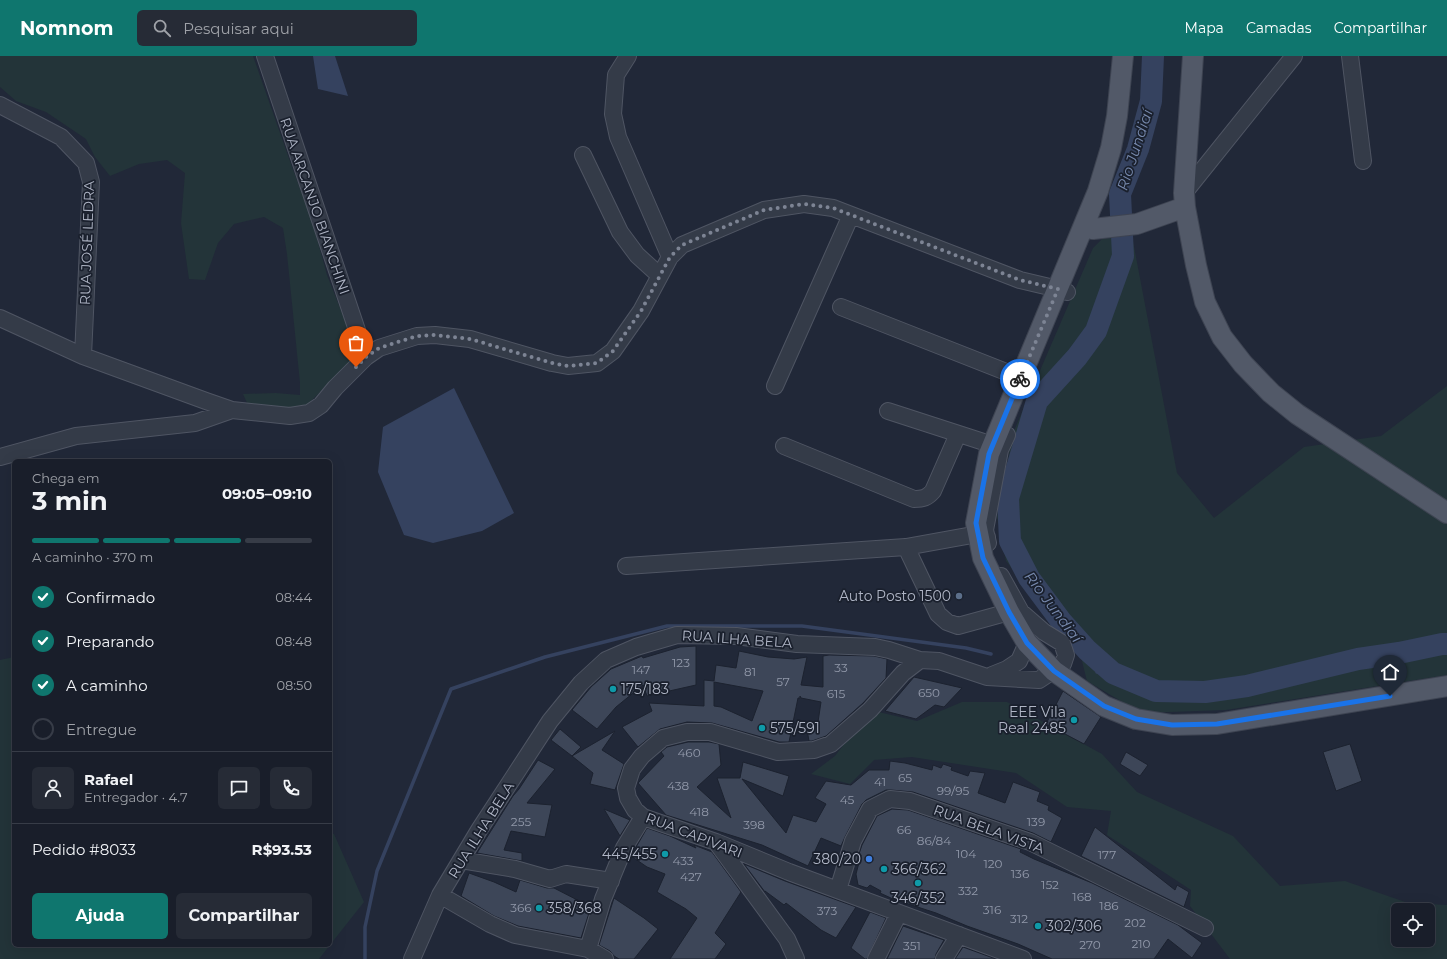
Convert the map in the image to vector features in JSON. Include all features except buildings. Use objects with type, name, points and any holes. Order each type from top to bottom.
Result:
[{"type":"main road","points":[[1123,56],[1117,116],[1111,148],[1098,191],[1093,228],[1062,290],[997,448],[989,454],[976,523],[982,535],[983,558],[1015,612],[1023,652],[1054,671],[1104,706],[1136,719],[1172,725],[1217,724],[1447,686]]},
{"type":"main road","points":[[1194,56],[1185,200],[1196,265],[1205,302],[1222,337],[1243,364],[1271,393],[1297,414],[1447,513]]},
{"type":"main road","points":[[1093,228],[1137,224],[1153,219],[1185,200]]},
{"type":"street","name":"RUA ARCANJO BIANCHINI","points":[[265,56],[366,357]]},
{"type":"street","points":[[628,56],[616,75],[613,114],[618,137],[670,257]]},
{"type":"street","points":[[1185,200],[1294,56]]},
{"type":"street","points":[[1350,56],[1363,161]]},
{"type":"street","name":"RUA JOSÉ LEDRA","points":[[0,105],[61,137],[86,162],[91,182],[83,356]]},
{"type":"street","points":[[583,155],[620,232],[637,255],[659,275]]},
{"type":"street","points":[[0,318],[83,356],[232,410],[290,416],[309,413],[321,405],[335,388],[366,357],[379,348],[417,336],[435,335],[470,339],[552,363],[568,366],[597,363],[613,351],[641,311],[670,257],[682,245],[764,210],[804,204],[833,208],[1020,280],[1062,290]]},
{"type":"street","points":[[775,386],[851,215]]},
{"type":"street","points":[[841,307],[1025,379]]},
{"type":"street","points":[[0,457],[76,436],[195,423],[232,410]]},
{"type":"street","points":[[888,410],[997,448]]},
{"type":"street","points":[[784,446],[914,499],[922,499],[928,497],[933,491],[958,434]]},
{"type":"street","points":[[626,566],[906,547],[982,535]]},
{"type":"street","points":[[906,547],[938,614],[947,622],[958,626],[1015,612],[1062,643],[1066,655],[1063,664],[1039,680],[1036,680],[1023,652],[1007,669],[987,677]]},
{"type":"street","name":"RUA ILHA BELA","points":[[412,959],[419,940],[440,895],[479,830],[555,715],[581,683],[606,660],[636,647],[677,634],[736,636],[797,644],[875,647],[920,660],[939,661],[987,677],[1036,680]]},
{"type":"street","name":"RUA CAPIVARI","points":[[920,660],[903,673],[870,710],[831,744],[814,750],[778,752],[710,732],[687,732],[662,738],[632,770],[626,788],[628,798],[635,810],[643,817],[716,842],[789,872],[1023,959]]},
{"type":"street","name":"RUA BELA VISTA","points":[[838,890],[852,841],[870,809],[890,799],[910,801],[1030,842],[1205,928]]},
{"type":"street","points":[[588,949],[603,899],[624,848],[643,817]]},
{"type":"street","points":[[716,842],[787,939],[796,959]]},
{"type":"street","points":[[461,860],[515,869],[550,879],[566,874],[611,881]]},
{"type":"street","points":[[440,895],[490,924],[515,935],[588,949],[605,959]]},
{"type":"street","points":[[876,959],[899,913]]},
{"type":"street","points":[[944,959],[959,935]]},
{"type":"shaded area","points":[[0,56],[253,56],[312,220],[327,275],[357,351],[352,360],[303,409],[248,405],[243,394],[276,393],[300,395],[287,254],[283,228],[264,217],[234,224],[218,243],[205,280],[189,279],[181,223],[185,173],[167,160],[139,164],[110,176],[95,157],[86,139],[46,112],[16,101],[0,87]]},
{"type":"shaded area","points":[[1132,236],[1177,473],[1214,518],[1304,447],[1381,436],[1447,386],[1447,675],[1226,710],[1141,713],[1087,681],[1081,657],[1006,561],[997,517],[1013,433],[1093,248],[1102,239]]},
{"type":"shaded area","points":[[12,657],[12,947],[328,947],[319,959],[0,959],[0,660]]},
{"type":"shaded area","points":[[962,702],[1007,702],[1102,754],[1137,792],[1233,836],[1280,886],[1345,881],[1408,903],[1391,903],[1391,947],[1435,947],[1435,904],[1447,905],[1447,959],[1230,959],[1190,906],[1191,890],[1107,835],[1111,811],[1067,807],[1016,773],[912,757],[874,760],[850,784],[811,774],[835,756],[870,710],[917,721]]},
{"type":"shaded area","points":[[332,834],[334,834],[364,902],[332,942]]},
{"type":"water","points":[[313,56],[335,56],[348,96],[318,89]]},
{"type":"water","points":[[454,388],[514,513],[482,531],[433,543],[404,535],[378,472],[383,427]]},
{"type":"waterway","name":"Rio Jundiaí","points":[[1153,56],[1151,101],[1138,149],[1120,194],[1123,256],[1096,331],[1077,357],[1037,401],[1008,498],[1010,541],[1029,578],[1061,621],[1087,650],[1113,673],[1156,691],[1205,692],[1247,686],[1358,659],[1447,644]]},
{"type":"waterway","points":[[365,959],[365,927],[377,871],[451,689],[545,657],[667,626],[802,626],[966,648],[991,654]]},
{"type":"waterway","points":[[1097,672],[1113,673]]},
{"type":"way so far","points":[[356,367],[366,357],[379,348],[417,336],[435,335],[470,339],[552,363],[568,366],[597,363],[613,351],[641,311],[670,257],[682,245],[764,210],[804,204],[833,208],[1020,280],[1058,289],[1020,379]]},
{"type":"place","name":"Auto Posto 1500","points":[[959,596]]},
{"type":"place","name":"175/183","points":[[613,689]]},
{"type":"place","name":"EEE Vila Real 2485","points":[[1074,720]]},
{"type":"place","name":"575/591","points":[[762,728]]},
{"type":"place","name":"445/455","points":[[665,854]]},
{"type":"place","name":"380/20","points":[[869,859]]},
{"type":"place","name":"366/362","points":[[884,869]]},
{"type":"place","name":"346/352","points":[[918,883]]},
{"type":"place","name":"358/368","points":[[539,908]]},
{"type":"place","name":"302/306","points":[[1038,926]]},
{"type":"route","points":[[1020,379],[989,454],[976,523],[983,558],[1009,612],[1027,643],[1054,671],[1104,706],[1136,719],[1172,725],[1217,724],[1390,696]]}]
